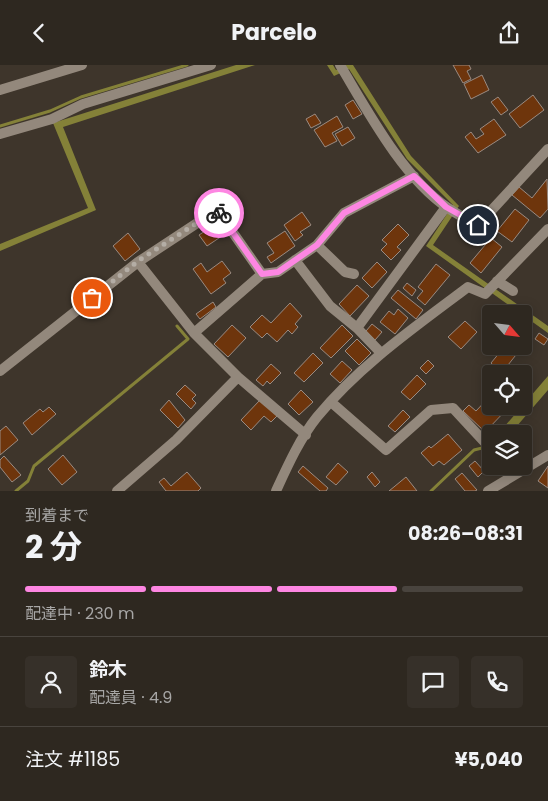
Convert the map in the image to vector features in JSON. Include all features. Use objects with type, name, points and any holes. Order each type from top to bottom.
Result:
[{"type":"street","points":[[0,90],[82,65]]},
{"type":"street","points":[[0,134],[52,119],[83,104],[211,65]]},
{"type":"street","points":[[342,68],[386,141],[414,176],[446,207],[478,225],[548,149]]},
{"type":"street","points":[[194,333],[262,274],[278,272],[317,245],[344,213],[414,176]]},
{"type":"street","points":[[357,328],[446,207]]},
{"type":"street","points":[[0,371],[138,261],[217,210],[262,274]]},
{"type":"street","points":[[276,491],[316,418],[353,377],[381,353],[468,287],[485,294],[548,229]]},
{"type":"street","points":[[317,245],[345,272],[354,273]]},
{"type":"street","points":[[295,260],[330,306],[357,328],[381,353]]},
{"type":"street","points":[[138,261],[194,333],[238,377],[306,435]]},
{"type":"street","points":[[495,283],[513,291]]},
{"type":"street","points":[[117,491],[176,440],[238,377]]},
{"type":"street","points":[[331,402],[386,450],[431,410],[453,408],[482,439]]},
{"type":"street","points":[[532,465],[548,455]]},
{"type":"street","points":[[488,491],[515,475]]},
{"type":"shaded area","points":[[236,65],[255,65],[63,127],[96,210],[0,251],[0,244],[88,208],[53,123]]},
{"type":"shaded area","points":[[327,65],[333,65],[336,70],[346,65],[353,65],[411,156],[459,206],[433,245],[518,305],[509,305],[426,246],[453,205],[407,159],[349,69],[334,76]]},
{"type":"shaded area","points":[[532,315],[548,326],[548,333],[532,322]]},
{"type":"shaded area","points":[[548,376],[548,390],[532,409],[532,395]]},
{"type":"shaded area","points":[[514,415],[526,415],[518,425],[506,425]]},
{"type":"building","points":[[453,65],[469,65],[471,69],[467,71],[471,79],[463,83]]},
{"type":"building","points":[[482,75],[489,90],[471,99],[464,84]]},
{"type":"building","points":[[533,95],[544,110],[520,128],[509,114]]},
{"type":"building","points":[[498,97],[508,110],[501,115],[491,102]]},
{"type":"building","points":[[353,100],[362,114],[353,119],[345,105]]},
{"type":"building","points":[[315,114],[321,123],[311,128],[306,119]]},
{"type":"building","points":[[337,116],[343,127],[332,133],[337,141],[325,147],[314,130]]},
{"type":"building","points":[[494,119],[506,135],[478,153],[465,137],[471,132],[476,139],[484,134],[480,129]]},
{"type":"building","points":[[348,127],[355,138],[342,146],[335,134]]},
{"type":"building","points":[[547,179],[548,209],[540,218],[512,195],[519,187],[532,198]]},
{"type":"building","points":[[515,209],[529,220],[512,242],[497,231]]},
{"type":"building","points":[[302,212],[311,225],[300,232],[303,235],[295,241],[284,225]]},
{"type":"building","points":[[217,223],[225,234],[207,246],[199,235]]},
{"type":"building","points":[[398,224],[409,235],[397,247],[401,250],[391,260],[381,250],[387,244],[382,240]]},
{"type":"building","points":[[285,231],[295,246],[271,263],[267,257],[274,253],[267,243]]},
{"type":"building","points":[[128,233],[140,249],[125,261],[113,246]]},
{"type":"building","points":[[491,238],[502,247],[481,273],[470,263]]},
{"type":"building","points":[[222,261],[231,273],[223,279],[226,283],[211,294],[193,269],[201,263],[207,272]]},
{"type":"building","points":[[377,262],[387,272],[372,288],[362,278]]},
{"type":"building","points":[[436,264],[450,275],[425,305],[417,298],[423,291],[418,287]]},
{"type":"building","points":[[407,283],[416,290],[412,296],[403,288]]},
{"type":"building","points":[[357,285],[369,296],[350,316],[339,304]]},
{"type":"building","points":[[398,290],[423,310],[416,319],[391,298]]},
{"type":"building","points":[[213,302],[216,307],[200,319],[196,314]]},
{"type":"building","points":[[290,303],[302,316],[295,324],[298,327],[292,334],[288,330],[277,342],[267,333],[262,338],[250,327],[262,315],[271,323]]},
{"type":"building","points":[[398,309],[408,318],[395,334],[380,322],[389,311],[394,315]]},
{"type":"building","points":[[465,321],[477,332],[461,349],[448,337]]},
{"type":"building","points":[[372,324],[382,332],[375,340],[366,331]]},
{"type":"building","points":[[232,325],[246,338],[228,357],[214,344]]},
{"type":"building","points":[[342,325],[353,336],[331,358],[320,348]]},
{"type":"building","points":[[539,333],[548,339],[544,345],[535,339]]},
{"type":"building","points":[[357,339],[371,353],[359,365],[345,351]]},
{"type":"building","points":[[313,353],[323,363],[304,382],[294,373]]},
{"type":"building","points":[[498,355],[516,355],[508,365],[493,365],[491,363]]},
{"type":"building","points":[[428,360],[434,366],[426,374],[420,368]]},
{"type":"building","points":[[342,361],[352,370],[340,383],[330,374]]},
{"type":"building","points":[[271,364],[281,373],[270,384],[267,381],[263,386],[256,380]]},
{"type":"building","points":[[417,375],[426,384],[410,400],[401,392]]},
{"type":"building","points":[[185,385],[196,395],[192,399],[196,403],[191,409],[176,394]]},
{"type":"building","points":[[301,390],[313,402],[299,415],[288,404]]},
{"type":"building","points":[[169,400],[185,420],[178,428],[160,410]]},
{"type":"building","points":[[260,400],[277,416],[271,422],[264,416],[251,430],[241,420]]},
{"type":"building","points":[[469,405],[476,411],[482,405],[482,415],[501,415],[492,425],[482,425],[482,429],[463,411]]},
{"type":"building","points":[[49,407],[56,414],[32,435],[23,423],[40,409],[43,412]]},
{"type":"building","points":[[403,410],[410,417],[395,432],[388,426]]},
{"type":"building","points":[[6,426],[18,440],[0,455],[0,431]]},
{"type":"building","points":[[448,434],[462,450],[444,465],[439,461],[433,466],[421,453],[429,446],[431,448]]},
{"type":"building","points":[[63,455],[77,472],[62,485],[48,469]]},
{"type":"building","points":[[4,456],[21,475],[12,482],[0,467],[0,460]]},
{"type":"building","points":[[475,461],[482,469],[482,473],[478,477],[469,466]]},
{"type":"building","points":[[338,463],[348,472],[336,485],[326,477]]},
{"type":"building","points":[[303,466],[328,488],[326,491],[320,491],[298,472]]},
{"type":"building","points":[[548,466],[548,488],[538,481]]},
{"type":"building","points":[[187,472],[201,488],[198,491],[166,491],[159,482],[164,478],[171,486]]},
{"type":"building","points":[[372,472],[380,482],[375,487],[367,477]]},
{"type":"building","points":[[462,473],[477,490],[465,491],[455,479]]},
{"type":"building","points":[[406,477],[417,491],[389,491]]},
{"type":"waterway","points":[[0,126],[50,111],[81,97],[187,65]]},
{"type":"waterway","points":[[16,491],[28,481],[34,466],[188,339],[177,326]]},
{"type":"waterway","points":[[431,491],[474,450],[482,448]]},
{"type":"way so far","points":[[92,298],[138,261],[217,210],[219,213]]},
{"type":"route","points":[[219,213],[262,274],[278,272],[317,245],[344,213],[414,176],[446,207],[478,225]]}]
